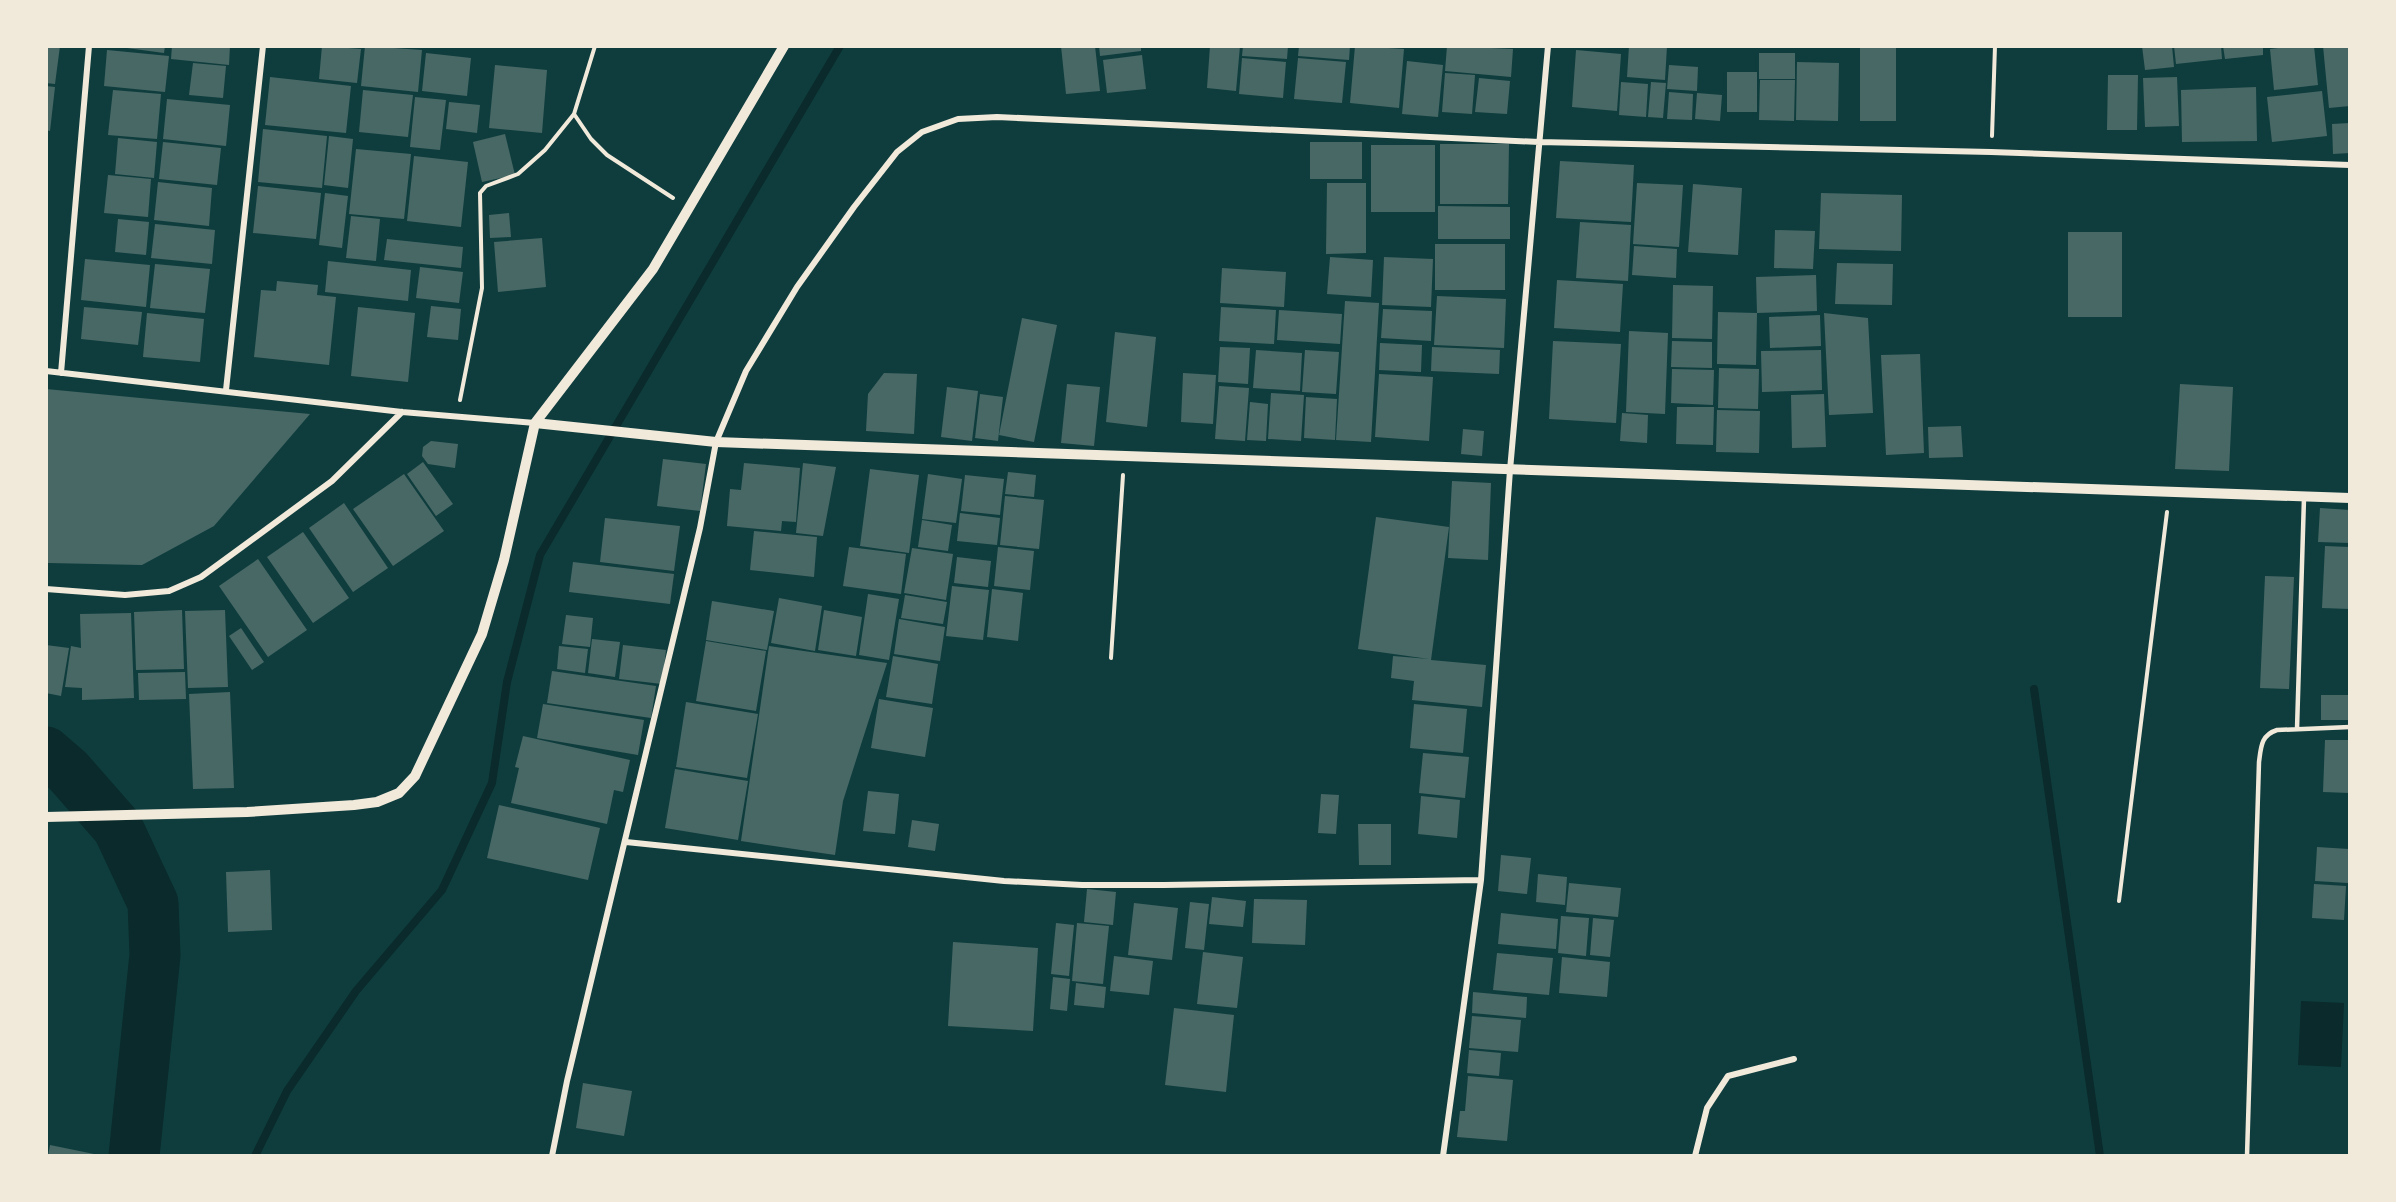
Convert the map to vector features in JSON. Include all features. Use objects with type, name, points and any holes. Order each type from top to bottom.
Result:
[{"type":"street","points":[[61,373],[89,46]]},
{"type":"street","points":[[226,390],[263,46]]},
{"type":"street","points":[[46,817],[247,812],[354,806],[377,802],[399,793],[415,776],[427,755],[482,634],[504,560],[536,423],[653,269],[784,46]]},
{"type":"street","points":[[1443,1155],[1481,880],[1510,470],[1548,46]]},
{"type":"street","points":[[552,1155],[570,1070],[700,528],[716,442],[746,371],[797,287],[897,152],[922,132],[957,119],[997,117],[1539,142],[1991,152],[2349,165]]},
{"type":"street","points":[[46,371],[402,412],[457,415],[716,442],[2349,498]]},
{"type":"street","points":[[46,589],[125,595],[169,591],[201,577],[332,481],[402,412]]},
{"type":"street","points":[[626,842],[1004,881],[1071,884],[1164,885],[1481,880]]},
{"type":"street","points":[[1695,1155],[1707,1108],[1728,1076],[1794,1059]]},
{"type":"lane","points":[[2297,729],[2304,498]]},
{"type":"lane","points":[[2247,1155],[2259,762],[2263,738],[2270,732],[2349,727]]},
{"type":"path","points":[[457,415],[482,288],[480,193],[486,186],[518,174],[545,150],[574,114],[595,46]]},
{"type":"path","points":[[1991,152],[1995,46]]},
{"type":"path","points":[[574,114],[591,139],[607,155],[688,208]]},
{"type":"path","points":[[1111,658],[1124,457]]},
{"type":"path","points":[[2119,901],[2170,493]]},
{"type":"water","points":[[2301,1001],[2344,1003],[2341,1067],[2298,1065]]},
{"type":"building","points":[[46,46],[60,46],[55,84],[46,83]]},
{"type":"building","points":[[112,46],[165,46],[164,53]]},
{"type":"building","points":[[172,46],[230,46],[229,65],[171,59]]},
{"type":"building","points":[[322,46],[361,49],[357,83],[319,79]]},
{"type":"building","points":[[365,46],[422,50],[418,92],[361,86]]},
{"type":"building","points":[[1061,46],[1095,46],[1100,91],[1066,94]]},
{"type":"building","points":[[1099,46],[1141,46],[1141,51],[1100,56]]},
{"type":"building","points":[[1210,46],[1240,46],[1236,91],[1207,88]]},
{"type":"building","points":[[1243,46],[1288,46],[1287,59],[1242,56]]},
{"type":"building","points":[[1299,46],[1350,46],[1349,60],[1298,56]]},
{"type":"building","points":[[1355,46],[1404,49],[1399,108],[1350,103]]},
{"type":"building","points":[[1447,46],[1513,49],[1511,77],[1445,71]]},
{"type":"building","points":[[1629,46],[1667,46],[1665,80],[1627,77]]},
{"type":"building","points":[[1860,46],[1896,46],[1896,121],[1860,121]]},
{"type":"building","points":[[2142,46],[2172,46],[2174,67],[2145,70]]},
{"type":"building","points":[[2174,46],[2221,46],[2222,59],[2176,64]]},
{"type":"building","points":[[2223,46],[2263,46],[2263,55],[2225,59]]},
{"type":"building","points":[[2314,46],[2318,85],[2274,90],[2270,49]]},
{"type":"building","points":[[2323,46],[2350,46],[2350,106],[2329,108]]},
{"type":"building","points":[[107,50],[169,56],[165,92],[104,86]]},
{"type":"building","points":[[1576,50],[1621,54],[1617,111],[1572,107]]},
{"type":"building","points":[[426,53],[471,58],[467,96],[422,91]]},
{"type":"building","points":[[1759,53],[1795,53],[1795,79],[1759,79]]},
{"type":"building","points":[[1142,55],[1146,89],[1107,93],[1103,60]]},
{"type":"building","points":[[1242,58],[1286,62],[1283,98],[1239,94]]},
{"type":"building","points":[[1298,58],[1346,62],[1342,103],[1294,99]]},
{"type":"building","points":[[1407,61],[1443,65],[1438,117],[1402,114]]},
{"type":"building","points":[[1797,62],[1839,63],[1838,121],[1796,120]]},
{"type":"building","points":[[193,63],[226,66],[223,98],[189,95]]},
{"type":"building","points":[[495,65],[547,70],[542,133],[489,128]]},
{"type":"building","points":[[1669,65],[1698,67],[1697,91],[1667,89]]},
{"type":"building","points":[[1727,72],[1757,72],[1757,112],[1727,112]]},
{"type":"building","points":[[1445,73],[1475,75],[1472,114],[1442,112]]},
{"type":"building","points":[[2108,75],[2138,75],[2137,130],[2107,130]]},
{"type":"building","points":[[270,77],[351,86],[346,133],[265,125]]},
{"type":"building","points":[[2177,77],[2179,126],[2145,127],[2143,78]]},
{"type":"building","points":[[1479,78],[1510,81],[1507,114],[1475,112]]},
{"type":"building","points":[[1760,80],[1795,80],[1794,121],[1759,120]]},
{"type":"building","points":[[1621,82],[1648,84],[1646,117],[1619,115]]},
{"type":"building","points":[[1651,82],[1666,83],[1663,118],[1648,117]]},
{"type":"building","points":[[46,86],[55,87],[50,131],[46,130]]},
{"type":"building","points":[[2256,87],[2257,141],[2182,142],[2181,90]]},
{"type":"building","points":[[113,90],[161,94],[157,139],[108,135]]},
{"type":"building","points":[[363,90],[413,95],[408,137],[359,132]]},
{"type":"building","points":[[2322,91],[2327,136],[2272,142],[2267,97]]},
{"type":"building","points":[[1669,92],[1693,94],[1692,120],[1667,119]]},
{"type":"building","points":[[1697,93],[1722,95],[1720,121],[1695,119]]},
{"type":"building","points":[[415,97],[446,100],[440,150],[410,147]]},
{"type":"building","points":[[167,99],[230,105],[226,146],[163,139]]},
{"type":"building","points":[[449,102],[480,105],[477,133],[446,129]]},
{"type":"building","points":[[2350,123],[2350,153],[2333,154],[2332,124]]},
{"type":"building","points":[[263,129],[327,136],[322,188],[258,182]]},
{"type":"building","points":[[505,134],[515,175],[482,182],[473,142]]},
{"type":"building","points":[[329,136],[353,139],[348,188],[324,185]]},
{"type":"building","points":[[118,138],[157,142],[154,178],[115,174]]},
{"type":"building","points":[[163,142],[221,148],[217,185],[159,179]]},
{"type":"building","points":[[1310,142],[1362,142],[1362,179],[1310,179]]},
{"type":"building","points":[[1440,144],[1509,144],[1508,204],[1440,204]]},
{"type":"building","points":[[1371,145],[1435,145],[1435,212],[1371,212]]},
{"type":"building","points":[[356,149],[411,154],[404,219],[349,214]]},
{"type":"building","points":[[414,156],[468,162],[461,227],[407,221]]},
{"type":"building","points":[[1560,161],[1634,165],[1631,222],[1556,218]]},
{"type":"building","points":[[108,175],[151,179],[148,217],[104,213]]},
{"type":"building","points":[[158,182],[212,188],[209,226],[154,220]]},
{"type":"building","points":[[1327,183],[1366,183],[1366,253],[1326,254]]},
{"type":"building","points":[[1637,183],[1683,185],[1679,247],[1633,244]]},
{"type":"building","points":[[1693,184],[1742,188],[1738,255],[1688,252]]},
{"type":"building","points":[[258,186],[321,193],[316,239],[253,233]]},
{"type":"building","points":[[325,193],[348,196],[342,248],[319,245]]},
{"type":"building","points":[[1821,193],[1902,195],[1901,251],[1819,249]]},
{"type":"building","points":[[1438,206],[1510,207],[1510,239],[1438,239]]},
{"type":"building","points":[[509,213],[511,237],[490,238],[489,215]]},
{"type":"building","points":[[351,216],[380,219],[376,261],[346,258]]},
{"type":"building","points":[[118,219],[149,222],[146,255],[115,252]]},
{"type":"building","points":[[1580,222],[1631,225],[1628,281],[1576,278]]},
{"type":"building","points":[[155,224],[215,230],[212,264],[151,258]]},
{"type":"building","points":[[1775,230],[1815,231],[1813,269],[1774,268]]},
{"type":"building","points":[[2068,232],[2122,232],[2122,317],[2068,317]]},
{"type":"building","points":[[542,238],[546,287],[498,292],[494,242]]},
{"type":"building","points":[[387,239],[463,247],[461,268],[384,260]]},
{"type":"building","points":[[1435,244],[1505,244],[1505,290],[1435,290]]},
{"type":"building","points":[[1634,246],[1677,249],[1676,278],[1632,275]]},
{"type":"building","points":[[1330,257],[1373,260],[1371,297],[1327,294]]},
{"type":"building","points":[[1384,257],[1433,259],[1431,307],[1382,305]]},
{"type":"building","points":[[85,259],[150,265],[146,307],[81,300]]},
{"type":"building","points":[[328,261],[411,270],[408,301],[325,292]]},
{"type":"building","points":[[1837,263],[1893,264],[1892,305],[1835,304]]},
{"type":"building","points":[[155,264],[210,269],[205,313],[150,308]]},
{"type":"building","points":[[420,267],[463,272],[459,303],[416,298]]},
{"type":"building","points":[[1222,268],[1286,272],[1284,307],[1220,303]]},
{"type":"building","points":[[1816,275],[1817,311],[1757,313],[1756,277]]},
{"type":"building","points":[[1557,280],[1623,284],[1620,332],[1554,328]]},
{"type":"building","points":[[277,281],[318,285],[317,295],[336,297],[329,365],[254,357],[261,290],[276,291]]},
{"type":"building","points":[[1673,285],[1713,286],[1712,339],[1672,338]]},
{"type":"building","points":[[1437,296],[1506,299],[1504,348],[1434,345]]},
{"type":"building","points":[[1345,301],[1379,303],[1371,442],[1336,440]]},
{"type":"building","points":[[431,306],[461,309],[458,340],[427,337]]},
{"type":"building","points":[[84,307],[142,312],[138,345],[81,339]]},
{"type":"building","points":[[358,307],[415,313],[408,382],[351,376]]},
{"type":"building","points":[[1221,307],[1276,310],[1274,344],[1219,341]]},
{"type":"building","points":[[1383,309],[1432,311],[1431,341],[1381,338]]},
{"type":"building","points":[[1279,310],[1342,314],[1340,344],[1277,340]]},
{"type":"building","points":[[1718,312],[1757,313],[1756,365],[1717,364]]},
{"type":"building","points":[[147,313],[204,319],[200,362],[143,357]]},
{"type":"building","points":[[1824,313],[1868,318],[1873,413],[1829,415]]},
{"type":"building","points":[[1820,315],[1821,346],[1770,348],[1769,317]]},
{"type":"building","points":[[1022,318],[1057,325],[1034,442],[999,435]]},
{"type":"building","points":[[1629,331],[1668,333],[1665,414],[1626,412]]},
{"type":"building","points":[[1115,332],[1156,337],[1147,427],[1106,422]]},
{"type":"building","points":[[1553,341],[1621,344],[1616,423],[1549,419]]},
{"type":"building","points":[[1672,341],[1712,342],[1712,368],[1671,367]]},
{"type":"building","points":[[1380,343],[1422,345],[1421,372],[1379,370]]},
{"type":"building","points":[[1220,347],[1250,348],[1248,384],[1218,382]]},
{"type":"building","points":[[1432,347],[1500,350],[1499,374],[1431,371]]},
{"type":"building","points":[[1256,350],[1302,353],[1300,391],[1253,388]]},
{"type":"building","points":[[1305,350],[1339,352],[1336,394],[1302,392]]},
{"type":"building","points":[[1821,350],[1822,390],[1762,392],[1761,351]]},
{"type":"building","points":[[1920,354],[1924,453],[1886,455],[1881,355]]},
{"type":"building","points":[[1719,368],[1759,369],[1758,409],[1718,408]]},
{"type":"building","points":[[1672,369],[1714,370],[1713,405],[1671,403]]},
{"type":"building","points":[[884,373],[917,374],[914,434],[866,431],[868,394]]},
{"type":"building","points":[[1183,373],[1216,375],[1213,424],[1181,422]]},
{"type":"building","points":[[1379,374],[1433,377],[1429,441],[1375,437]]},
{"type":"building","points":[[1067,384],[1100,387],[1094,446],[1061,443]]},
{"type":"building","points":[[2180,384],[2233,387],[2229,471],[2175,469]]},
{"type":"building","points":[[1219,386],[1249,388],[1245,441],[1215,439]]},
{"type":"building","points":[[947,387],[978,391],[972,441],[941,437]]},
{"type":"building","points":[[46,389],[310,414],[214,526],[142,565],[46,563]]},
{"type":"building","points":[[1271,393],[1304,395],[1301,441],[1268,439]]},
{"type":"building","points":[[980,394],[1003,397],[998,441],[975,438]]},
{"type":"building","points":[[1824,394],[1826,447],[1792,448],[1791,395]]},
{"type":"building","points":[[1306,397],[1337,399],[1335,440],[1304,438]]},
{"type":"building","points":[[1250,402],[1268,404],[1266,441],[1247,440]]},
{"type":"building","points":[[1677,407],[1714,407],[1713,445],[1676,444]]},
{"type":"building","points":[[1717,410],[1760,411],[1759,453],[1716,452]]},
{"type":"building","points":[[1622,413],[1648,415],[1647,443],[1620,441]]},
{"type":"building","points":[[1961,426],[1963,457],[1929,458],[1928,427]]},
{"type":"building","points":[[1463,429],[1484,431],[1482,456],[1461,454]]},
{"type":"building","points":[[431,441],[458,444],[455,468],[428,464],[422,456],[423,447]]},
{"type":"building","points":[[663,459],[706,464],[700,511],[657,506]]},
{"type":"building","points":[[423,462],[453,504],[436,516],[407,474]]},
{"type":"building","points":[[744,463],[800,468],[796,522],[782,521],[781,531],[727,526],[730,489],[741,490]]},
{"type":"building","points":[[803,463],[836,467],[823,536],[796,533]]},
{"type":"building","points":[[870,469],[919,475],[909,553],[860,546]]},
{"type":"building","points":[[1008,472],[1036,475],[1034,497],[1005,494]]},
{"type":"building","points":[[404,474],[444,531],[393,566],[353,509]]},
{"type":"building","points":[[928,474],[962,479],[956,523],[922,519]]},
{"type":"building","points":[[965,475],[1004,479],[1000,515],[961,511]]},
{"type":"building","points":[[1452,481],[1491,483],[1488,560],[1448,558]]},
{"type":"building","points":[[1005,496],[1044,500],[1039,549],[1000,545]]},
{"type":"building","points":[[344,503],[388,568],[353,592],[309,528]]},
{"type":"building","points":[[2320,508],[2350,510],[2350,543],[2318,542]]},
{"type":"building","points":[[960,513],[1000,518],[997,545],[957,541]]},
{"type":"building","points":[[1376,517],[1449,527],[1431,660],[1486,665],[1482,707],[1412,700],[1414,681],[1391,678],[1393,656],[1429,659],[1358,649]]},
{"type":"building","points":[[605,518],[680,526],[674,571],[600,562]]},
{"type":"building","points":[[922,520],[952,525],[948,551],[918,547]]},
{"type":"building","points":[[754,531],[817,537],[814,577],[750,570]]},
{"type":"building","points":[[303,532],[349,598],[313,623],[267,557]]},
{"type":"building","points":[[2325,546],[2350,547],[2350,609],[2322,608]]},
{"type":"building","points":[[849,547],[906,554],[901,594],[843,586]]},
{"type":"building","points":[[998,547],[1034,551],[1030,590],[994,586]]},
{"type":"building","points":[[912,548],[953,554],[946,600],[904,593]]},
{"type":"building","points":[[957,557],[991,561],[988,587],[954,583]]},
{"type":"building","points":[[258,559],[307,630],[268,657],[219,586]]},
{"type":"building","points":[[573,562],[674,574],[670,604],[569,592]]},
{"type":"building","points":[[2265,576],[2294,577],[2289,689],[2260,688]]},
{"type":"building","points":[[952,586],[989,590],[983,640],[946,636]]},
{"type":"building","points":[[992,589],[1023,593],[1018,641],[987,637]]},
{"type":"building","points":[[868,594],[899,599],[889,660],[859,655]]},
{"type":"building","points":[[905,595],[947,602],[943,624],[901,618]]},
{"type":"building","points":[[779,598],[822,606],[815,651],[771,643]]},
{"type":"building","points":[[712,601],[774,611],[767,650],[706,640]]},
{"type":"building","points":[[182,610],[184,669],[136,670],[134,612]]},
{"type":"building","points":[[225,610],[228,687],[188,688],[185,611]]},
{"type":"building","points":[[824,610],[862,617],[856,656],[818,650]]},
{"type":"building","points":[[131,613],[134,698],[82,700],[82,688],[65,687],[71,646],[81,648],[80,614]]},
{"type":"building","points":[[566,615],[593,618],[590,647],[562,644]]},
{"type":"building","points":[[899,619],[945,627],[940,661],[894,654]]},
{"type":"building","points":[[241,628],[264,662],[252,670],[229,636]]},
{"type":"building","points":[[592,639],[620,642],[615,677],[588,673]]},
{"type":"building","points":[[706,641],[766,651],[756,711],[696,701]]},
{"type":"building","points":[[46,645],[69,648],[61,696],[46,693]]},
{"type":"building","points":[[623,645],[666,650],[662,684],[619,679]]},
{"type":"building","points":[[559,646],[588,649],[585,673],[557,669]]},
{"type":"building","points":[[769,646],[887,663],[843,801],[835,855],[741,841]]},
{"type":"building","points":[[893,656],[938,664],[932,704],[886,697]]},
{"type":"building","points":[[552,671],[656,686],[651,718],[547,703]]},
{"type":"building","points":[[185,672],[186,699],[139,700],[138,673]]},
{"type":"building","points":[[230,692],[234,788],[193,789],[189,694]]},
{"type":"building","points":[[2321,695],[2350,695],[2350,720],[2321,720]]},
{"type":"building","points":[[879,699],[933,708],[925,757],[871,748]]},
{"type":"building","points":[[686,702],[758,714],[747,778],[676,767]]},
{"type":"building","points":[[543,704],[644,720],[638,755],[537,738]]},
{"type":"building","points":[[1414,704],[1467,709],[1463,753],[1410,748]]},
{"type":"building","points":[[523,736],[630,760],[623,792],[614,790],[607,824],[511,803],[519,768],[515,767]]},
{"type":"building","points":[[2325,740],[2350,740],[2350,793],[2323,792]]},
{"type":"building","points":[[1423,753],[1469,757],[1465,798],[1419,793]]},
{"type":"building","points":[[675,769],[748,781],[738,840],[665,828]]},
{"type":"building","points":[[868,791],[899,794],[895,834],[863,831]]},
{"type":"building","points":[[1321,794],[1339,795],[1336,834],[1318,833]]},
{"type":"building","points":[[1421,796],[1460,800],[1457,838],[1418,834]]},
{"type":"building","points":[[499,805],[600,828],[588,880],[487,858]]},
{"type":"building","points":[[912,820],[939,824],[935,851],[908,847]]},
{"type":"building","points":[[1358,824],[1391,824],[1391,865],[1359,865]]},
{"type":"building","points":[[2317,847],[2349,849],[2348,883],[2315,881]]},
{"type":"building","points":[[1501,855],[1531,858],[1527,894],[1498,891]]},
{"type":"building","points":[[270,870],[272,930],[228,932],[226,872]]},
{"type":"building","points":[[1538,874],[1567,877],[1565,905],[1536,902]]},
{"type":"building","points":[[1569,883],[1621,888],[1618,917],[1566,912]]},
{"type":"building","points":[[2314,884],[2346,886],[2344,920],[2312,918]]},
{"type":"building","points":[[1087,889],[1116,892],[1113,925],[1084,922]]},
{"type":"building","points":[[1212,897],[1246,901],[1243,927],[1209,924]]},
{"type":"building","points":[[1254,899],[1307,900],[1305,945],[1252,943]]},
{"type":"building","points":[[1190,902],[1209,904],[1204,950],[1185,948]]},
{"type":"building","points":[[1134,903],[1178,908],[1172,960],[1128,955]]},
{"type":"building","points":[[1501,913],[1558,919],[1556,949],[1498,944]]},
{"type":"building","points":[[1561,916],[1589,918],[1586,956],[1558,953]]},
{"type":"building","points":[[1593,918],[1614,920],[1610,957],[1590,955]]},
{"type":"building","points":[[1056,923],[1074,925],[1069,976],[1051,974]]},
{"type":"building","points":[[1077,923],[1109,926],[1103,984],[1072,981]]},
{"type":"building","points":[[953,942],[1038,948],[1033,1031],[948,1026]]},
{"type":"building","points":[[1203,952],[1243,957],[1237,1008],[1197,1004]]},
{"type":"building","points":[[1497,953],[1553,958],[1549,995],[1493,990]]},
{"type":"building","points":[[1114,956],[1153,961],[1149,995],[1110,991]]},
{"type":"building","points":[[1562,957],[1610,962],[1607,997],[1559,993]]},
{"type":"building","points":[[1053,977],[1070,979],[1067,1011],[1050,1009]]},
{"type":"building","points":[[1076,983],[1106,987],[1104,1008],[1074,1005]]},
{"type":"building","points":[[1473,992],[1527,997],[1526,1018],[1472,1013]]},
{"type":"building","points":[[1174,1008],[1234,1015],[1226,1092],[1165,1085]]},
{"type":"building","points":[[1472,1016],[1521,1020],[1518,1052],[1469,1048]]},
{"type":"building","points":[[1469,1050],[1501,1053],[1499,1076],[1467,1073]]},
{"type":"building","points":[[1468,1076],[1513,1080],[1507,1141],[1457,1137],[1460,1111],[1465,1111]]},
{"type":"building","points":[[583,1083],[632,1091],[624,1136],[576,1128]]},
{"type":"building","points":[[50,1145],[94,1154],[94,1156],[48,1156]]},
{"type":"waterway","points":[[255,1156],[287,1091],[356,991],[442,890],[492,783],[507,682],[540,555],[840,46]]},
{"type":"waterway","points":[[2034,689],[2100,1156]]},
{"type":"waterway","points":[[46,752],[68,771],[118,828],[153,903],[155,955],[134,1156]]}]
